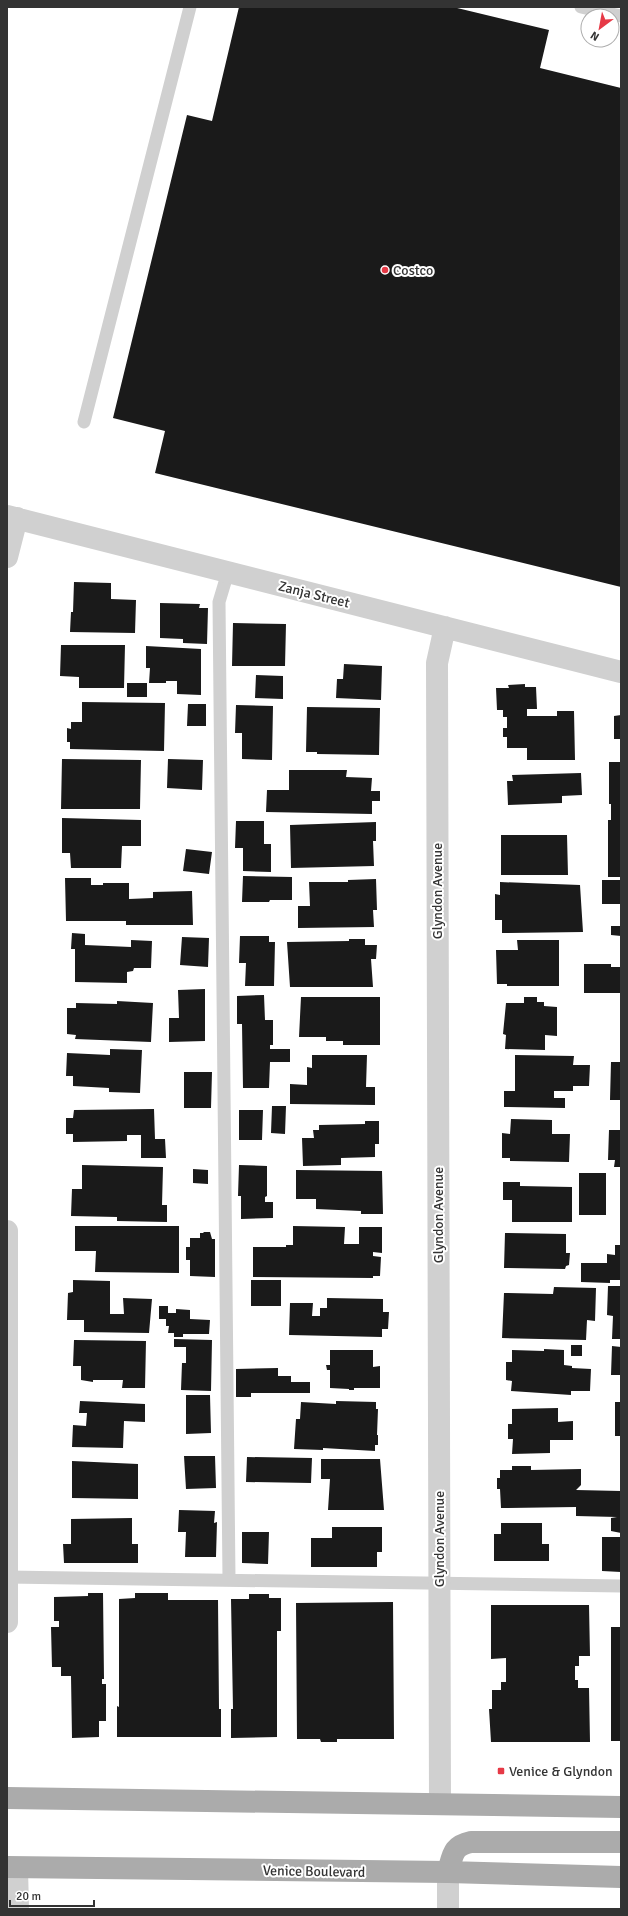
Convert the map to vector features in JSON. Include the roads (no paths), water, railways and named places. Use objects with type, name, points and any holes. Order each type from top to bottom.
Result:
[{"type":"main road","points":[[7,1798],[621,1807]]},
{"type":"main road","points":[[448,1872],[455,1850],[462,1844],[471,1842],[621,1842]]},
{"type":"main road","name":"Venice Boulevard","points":[[12,1868],[448,1872],[621,1877]]},
{"type":"street","points":[[7,557],[12,517]]},
{"type":"street","name":"Zanja Street","points":[[12,517],[621,672]]},
{"type":"street","name":"Glyndon Avenue","points":[[440,1804],[437,663],[445,627]]},
{"type":"street","points":[[7,1231],[7,1622]]},
{"type":"street","points":[[12,1868],[18,1909]]},
{"type":"street","points":[[448,1872],[448,1909]]},
{"type":"lane","points":[[84,422],[190,7]]},
{"type":"lane","points":[[581,7],[621,16]]},
{"type":"lane","points":[[228,572],[219,602],[219,610],[229,1580]]},
{"type":"lane","points":[[7,1577],[621,1586]]},
{"type":"place","name":"Costco","points":[[385,270]]},
{"type":"place","name":"Venice & Glyndon","points":[[501,1771]]}]
